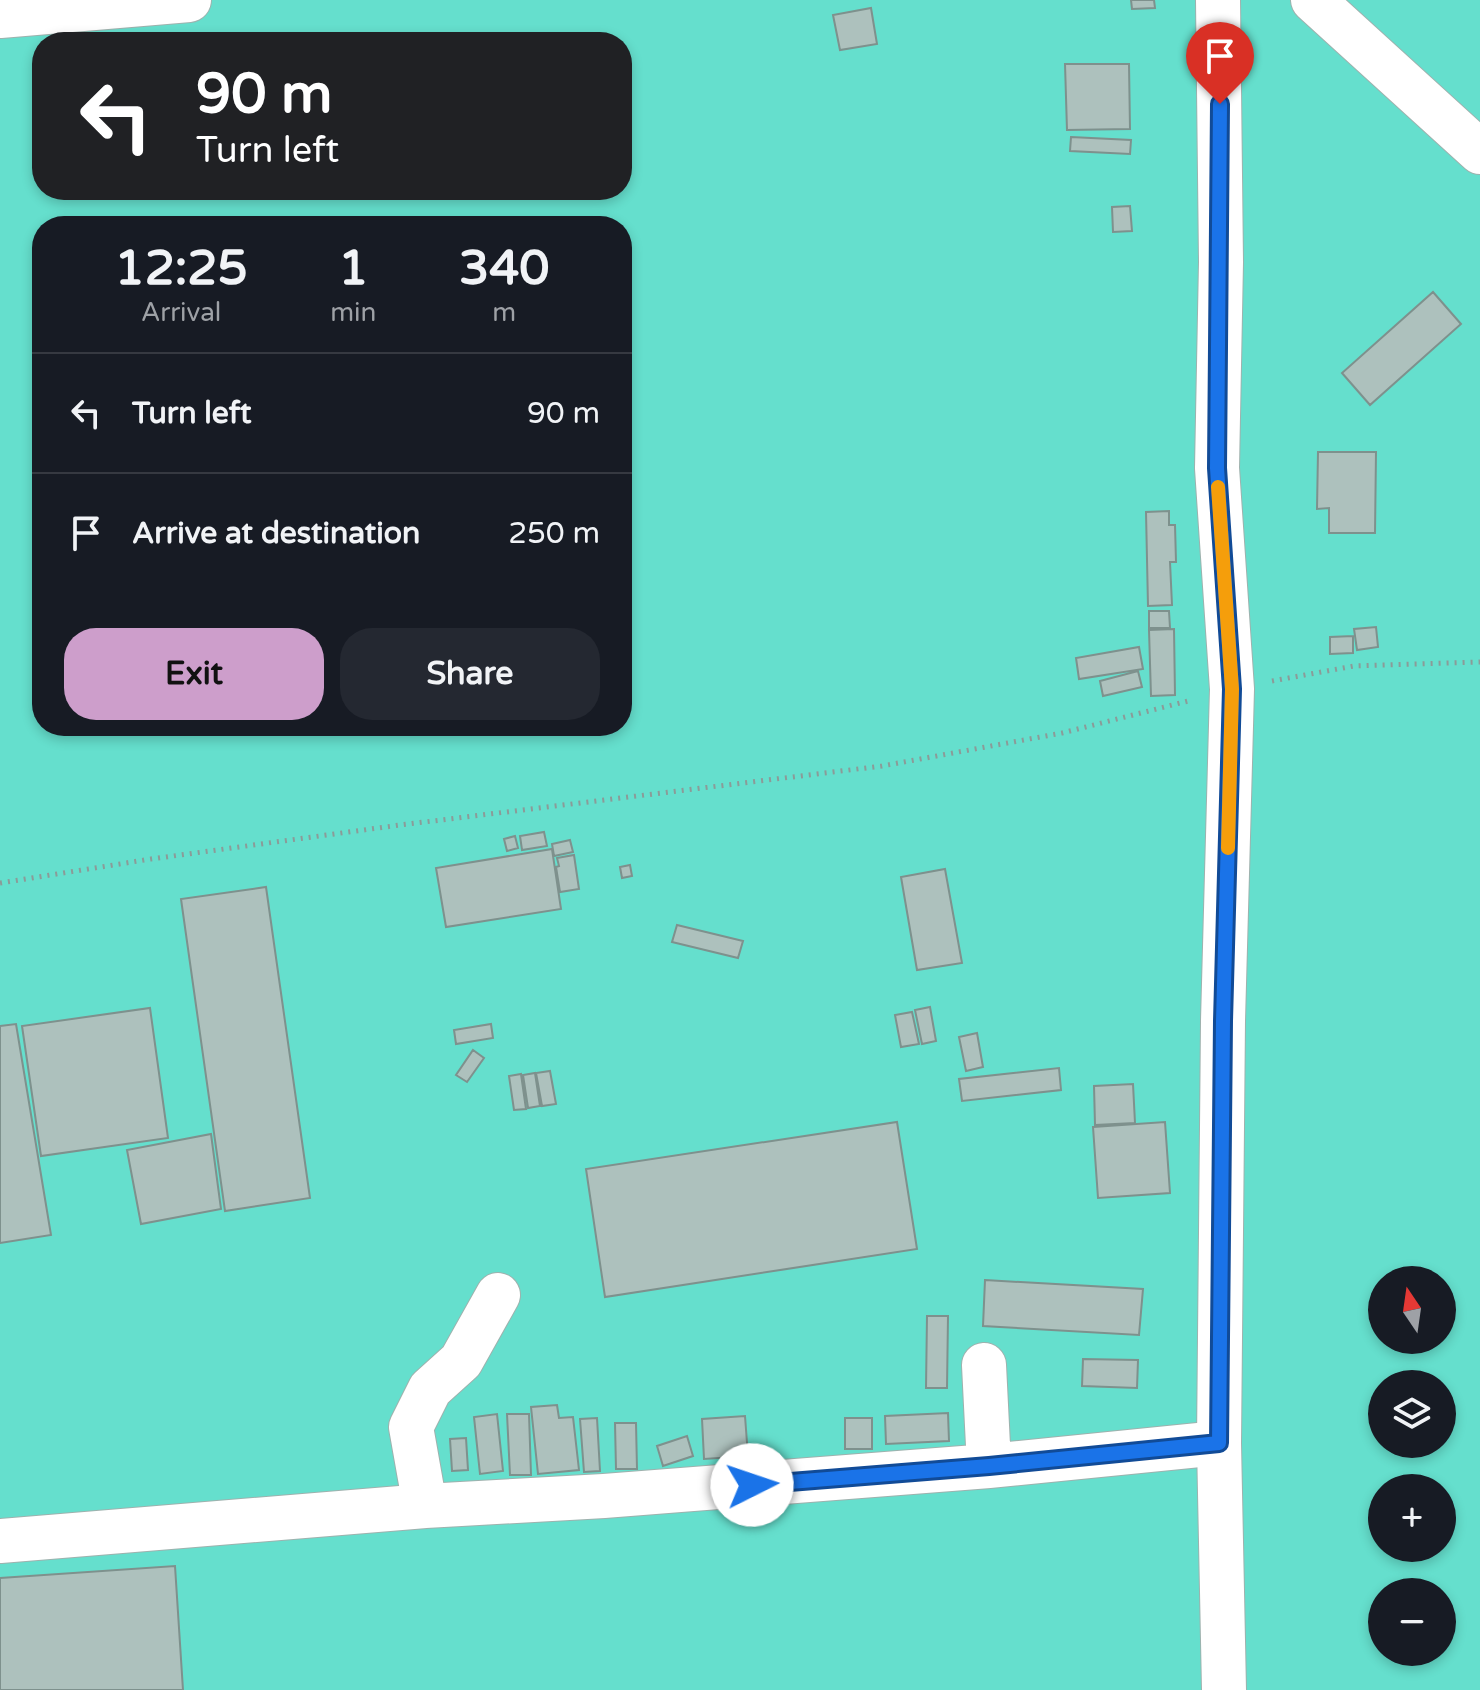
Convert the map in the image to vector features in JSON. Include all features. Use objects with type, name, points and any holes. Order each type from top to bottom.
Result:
[{"type":"main road","points":[[0,16],[189,0]]},
{"type":"main road","points":[[1218,0],[1221,262],[1217,468],[1232,689],[1223,1021],[1219,1443],[1224,1690]]},
{"type":"main road","points":[[1313,0],[1480,152]]},
{"type":"main road","points":[[425,1506],[411,1427],[430,1389],[461,1361],[498,1295]]},
{"type":"main road","points":[[984,1365],[989,1466]]},
{"type":"main road","points":[[0,1541],[425,1506],[604,1496],[989,1466],[1219,1443]]},
{"type":"path","points":[[0,883],[384,827],[882,766],[1062,733],[1232,689],[1354,666],[1480,662]]},
{"type":"green space","points":[[0,0],[1480,0],[1480,1690],[0,1690]]},
{"type":"building","points":[[1131,0],[1154,0],[1155,8],[1132,9]]},
{"type":"building","points":[[871,8],[877,44],[840,50],[833,15]]},
{"type":"building","points":[[1065,64],[1129,64],[1130,129],[1067,130]]},
{"type":"building","points":[[1071,137],[1131,140],[1130,154],[1070,151]]},
{"type":"building","points":[[1130,206],[1132,231],[1113,232],[1112,207]]},
{"type":"building","points":[[1433,292],[1461,324],[1370,405],[1342,373]]},
{"type":"building","points":[[1318,452],[1376,452],[1375,533],[1329,533],[1329,508],[1317,509]]},
{"type":"building","points":[[1169,511],[1169,525],[1175,525],[1176,562],[1170,562],[1172,605],[1148,606],[1146,512]]},
{"type":"building","points":[[1149,611],[1169,611],[1170,628],[1149,628]]},
{"type":"building","points":[[1376,627],[1378,647],[1357,650],[1354,629]]},
{"type":"building","points":[[1174,629],[1175,695],[1151,696],[1149,630]]},
{"type":"building","points":[[1353,636],[1353,653],[1330,654],[1330,637]]},
{"type":"building","points":[[1139,647],[1143,669],[1079,679],[1076,658]]},
{"type":"building","points":[[1138,671],[1142,687],[1103,696],[1100,681]]},
{"type":"building","points":[[544,832],[547,846],[522,850],[520,836]]},
{"type":"building","points":[[515,836],[518,848],[507,851],[504,839]]},
{"type":"building","points":[[570,840],[573,852],[554,856],[552,844]]},
{"type":"building","points":[[552,849],[561,909],[446,927],[436,868]]},
{"type":"building","points":[[574,855],[579,889],[560,892],[557,858]]},
{"type":"building","points":[[630,865],[632,876],[622,878],[620,867]]},
{"type":"building","points":[[945,869],[962,963],[917,970],[901,877]]},
{"type":"building","points":[[266,887],[310,1198],[225,1211],[181,899]]},
{"type":"building","points":[[677,925],[743,941],[738,958],[672,942]]},
{"type":"building","points":[[930,1007],[936,1041],[922,1044],[915,1010]]},
{"type":"building","points":[[150,1008],[168,1138],[41,1156],[22,1026]]},
{"type":"building","points":[[912,1012],[919,1044],[901,1047],[895,1015]]},
{"type":"building","points":[[16,1024],[51,1235],[0,1243],[0,1026]]},
{"type":"building","points":[[491,1024],[493,1038],[456,1044],[454,1030]]},
{"type":"building","points":[[977,1033],[983,1067],[966,1071],[959,1037]]},
{"type":"building","points":[[473,1050],[484,1058],[467,1082],[456,1075]]},
{"type":"building","points":[[1059,1068],[1061,1090],[962,1101],[959,1079]]},
{"type":"building","points":[[550,1071],[556,1104],[542,1106],[536,1073]]},
{"type":"building","points":[[535,1073],[540,1106],[528,1108],[523,1075]]},
{"type":"building","points":[[521,1074],[526,1109],[514,1110],[509,1076]]},
{"type":"building","points":[[1133,1084],[1135,1123],[1095,1125],[1094,1086]]},
{"type":"building","points":[[897,1122],[917,1249],[605,1297],[586,1169]]},
{"type":"building","points":[[1165,1122],[1170,1193],[1098,1198],[1093,1127]]},
{"type":"building","points":[[211,1134],[221,1209],[141,1224],[127,1150]]},
{"type":"building","points":[[985,1280],[1143,1289],[1139,1335],[983,1326]]},
{"type":"building","points":[[927,1316],[948,1316],[947,1388],[926,1388]]},
{"type":"building","points":[[1083,1359],[1138,1360],[1137,1388],[1082,1386]]},
{"type":"building","points":[[557,1405],[559,1418],[573,1417],[579,1470],[538,1474],[531,1407]]},
{"type":"building","points":[[948,1413],[949,1441],[886,1444],[885,1416]]},
{"type":"building","points":[[497,1414],[503,1471],[480,1474],[474,1417]]},
{"type":"building","points":[[507,1414],[529,1414],[531,1475],[510,1475]]},
{"type":"building","points":[[745,1416],[748,1456],[704,1459],[702,1419]]},
{"type":"building","points":[[597,1418],[600,1471],[584,1472],[580,1419]]},
{"type":"building","points":[[845,1418],[872,1418],[872,1449],[845,1449]]},
{"type":"building","points":[[615,1423],[636,1423],[637,1469],[616,1469]]},
{"type":"building","points":[[687,1436],[693,1456],[663,1466],[657,1446]]},
{"type":"building","points":[[466,1438],[468,1470],[452,1471],[450,1439]]},
{"type":"building","points":[[175,1566],[183,1690],[0,1690],[0,1578]]},
{"type":"slow traffic","points":[[1218,487],[1232,689],[1228,848]]},
{"type":"route","points":[[752,1485],[1219,1443],[1223,1021],[1232,689],[1217,468],[1220,104]]}]
